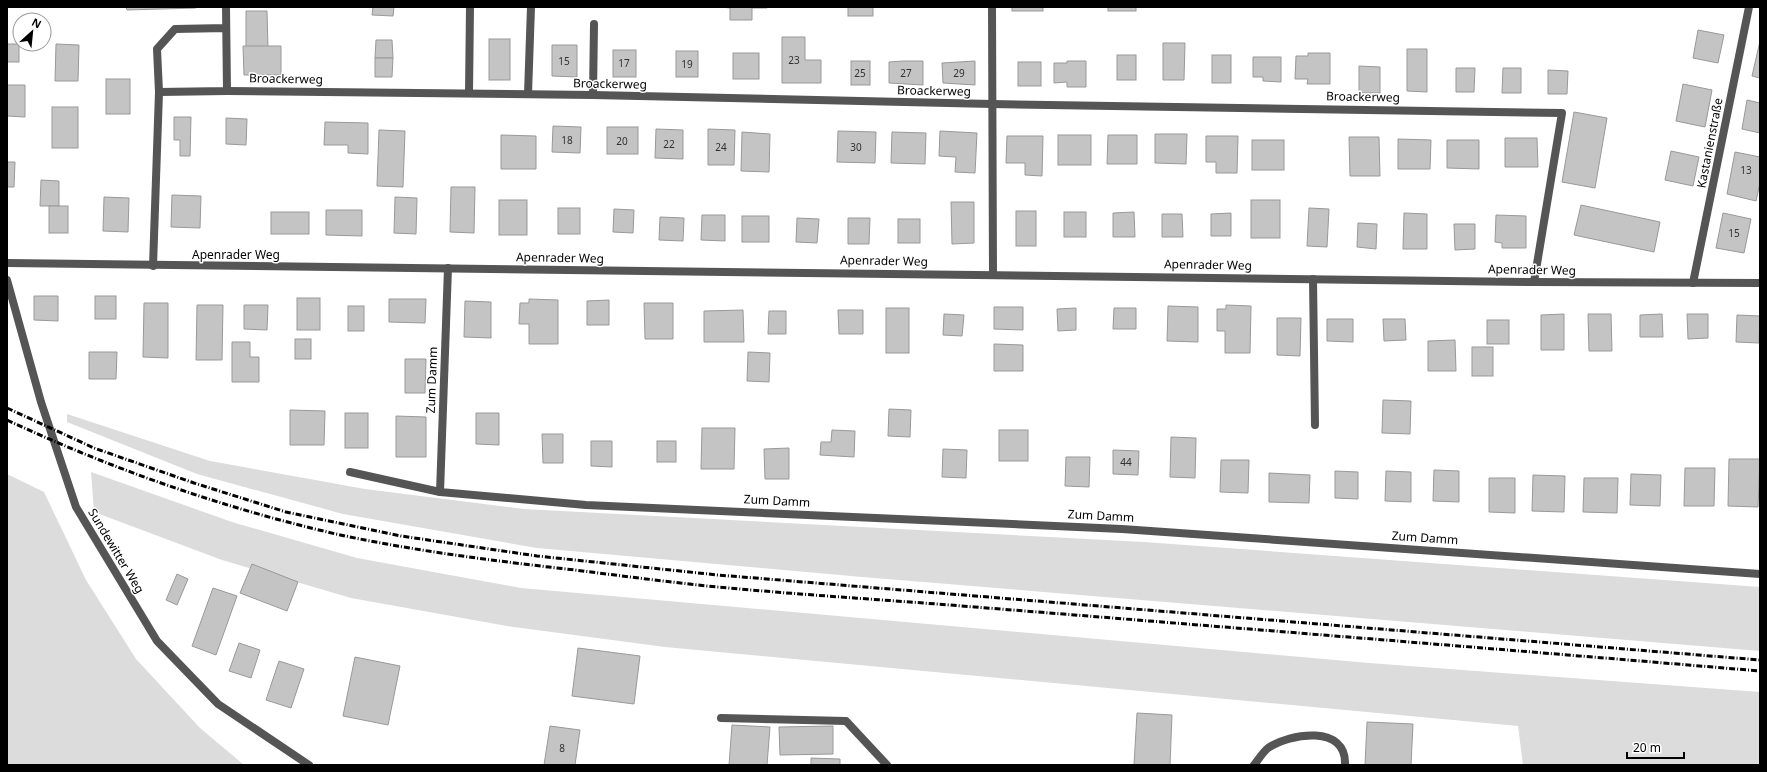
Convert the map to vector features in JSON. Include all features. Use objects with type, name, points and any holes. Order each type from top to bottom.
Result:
[{"type":"street","points":[[226,7],[227,91]]},
{"type":"street","points":[[469,93],[470,7]]},
{"type":"street","points":[[528,94],[531,7]]},
{"type":"street","points":[[992,7],[993,275]]},
{"type":"street","name":"Kastanienstraße","points":[[1693,283],[1749,7]]},
{"type":"street","points":[[593,95],[594,24]]},
{"type":"street","points":[[153,266],[159,92],[157,49],[175,29],[226,28]]},
{"type":"street","name":"Broackerweg","points":[[159,92],[227,91],[469,93],[992,104],[1562,113],[1534,282]]},
{"type":"street","name":"Apenrader Weg","points":[[7,263],[1534,282],[1760,283]]},
{"type":"street","name":"Zum Damm","points":[[440,492],[448,268]]},
{"type":"street","points":[[1313,279],[1315,425]]},
{"type":"street","name":"Sundewitter Weg","points":[[7,280],[41,402],[76,507],[156,641],[218,704],[309,765]]},
{"type":"street","name":"Zum Damm","points":[[350,472],[440,492],[586,505],[1122,528],[1760,574]]},
{"type":"street","points":[[721,718],[846,721],[888,765]]},
{"type":"street","points":[[1254,765],[1267,749],[1286,739],[1314,736],[1334,739],[1342,747],[1346,756],[1345,765]]},
{"type":"shaded area","points":[[67,414],[210,461],[365,489],[524,509],[1144,542],[1760,587],[1760,651],[862,577],[537,548],[343,514],[197,474],[67,422]]},
{"type":"shaded area","points":[[91,472],[232,522],[357,558],[521,588],[1369,663],[1760,692],[1760,765],[1523,765],[1518,726],[665,647],[507,626],[351,598],[222,560],[94,512]]},
{"type":"shaded area","points":[[7,474],[44,492],[86,580],[136,659],[200,728],[244,765],[7,765]]},
{"type":"building","points":[[126,7],[196,7],[196,8],[127,10]]},
{"type":"building","points":[[373,7],[394,7],[393,16],[372,15]]},
{"type":"building","points":[[721,7],[767,8],[752,8],[752,20],[730,20],[730,8]]},
{"type":"building","points":[[848,7],[873,7],[873,16],[848,16]]},
{"type":"building","points":[[1012,7],[1043,7],[1043,11],[1012,11]]},
{"type":"building","points":[[1108,7],[1136,7],[1136,11],[1108,11]]},
{"type":"building","points":[[246,11],[267,11],[268,47],[246,48]]},
{"type":"building","points":[[1698,30],[1724,35],[1718,63],[1693,58]]},
{"type":"building","points":[[782,37],[805,37],[805,60],[821,60],[821,83],[782,83]]},
{"type":"building","points":[[489,39],[510,39],[510,80],[489,80]]},
{"type":"building","points":[[376,40],[392,40],[393,58],[375,58]]},
{"type":"building","points":[[1760,41],[1760,78],[1752,76]]},
{"type":"building","points":[[1163,43],[1185,43],[1184,80],[1163,80]]},
{"type":"building","points":[[7,44],[12,44],[12,52],[19,52],[19,62],[7,62]]},
{"type":"building","points":[[56,44],[79,45],[78,81],[55,81]]},
{"type":"building","points":[[552,45],[577,45],[577,77],[552,76]]},
{"type":"building","points":[[243,46],[281,46],[281,75],[244,75]]},
{"type":"building","points":[[1407,49],[1427,49],[1427,92],[1407,91]]},
{"type":"building","points":[[613,50],[636,50],[636,77],[613,77]]},
{"type":"building","points":[[676,51],[698,51],[698,77],[676,77]]},
{"type":"building","points":[[733,53],[759,53],[759,79],[733,79]]},
{"type":"building","points":[[1308,53],[1330,53],[1330,84],[1307,84],[1308,79],[1295,79],[1296,56],[1308,56]]},
{"type":"building","points":[[1117,55],[1136,55],[1136,80],[1117,80]]},
{"type":"building","points":[[1212,55],[1231,55],[1231,83],[1212,83]]},
{"type":"building","points":[[1253,57],[1281,57],[1281,82],[1263,81],[1263,77],[1253,77]]},
{"type":"building","points":[[375,58],[393,58],[392,77],[375,77]]},
{"type":"building","points":[[851,61],[870,61],[870,85],[851,85]]},
{"type":"building","points":[[923,61],[923,85],[889,83],[889,62]]},
{"type":"building","points":[[975,61],[975,85],[943,83],[942,63]]},
{"type":"building","points":[[1067,61],[1086,61],[1086,87],[1067,87],[1067,82],[1054,83],[1054,63],[1067,63]]},
{"type":"building","points":[[1018,62],[1041,62],[1041,86],[1018,86]]},
{"type":"building","points":[[1359,66],[1380,67],[1380,93],[1359,93]]},
{"type":"building","points":[[1456,68],[1475,68],[1474,92],[1456,92]]},
{"type":"building","points":[[1503,68],[1521,68],[1521,93],[1502,93]]},
{"type":"building","points":[[1548,70],[1568,71],[1567,94],[1548,94]]},
{"type":"building","points":[[106,79],[130,79],[130,114],[106,114]]},
{"type":"building","points":[[1683,84],[1712,90],[1705,127],[1676,121]]},
{"type":"building","points":[[7,85],[25,85],[25,117],[7,116]]},
{"type":"building","points":[[1747,100],[1760,103],[1760,133],[1742,129]]},
{"type":"building","points":[[52,107],[78,107],[78,148],[52,148]]},
{"type":"building","points":[[1574,112],[1607,118],[1595,188],[1562,182]]},
{"type":"building","points":[[174,117],[191,117],[190,156],[180,156],[180,140],[174,140]]},
{"type":"building","points":[[226,118],[247,119],[246,145],[226,144]]},
{"type":"building","points":[[325,122],[368,123],[368,154],[348,153],[348,145],[324,145]]},
{"type":"building","points":[[553,126],[581,127],[580,153],[552,152]]},
{"type":"building","points":[[607,127],[638,127],[638,154],[607,154]]},
{"type":"building","points":[[656,129],[683,130],[683,159],[655,158]]},
{"type":"building","points":[[708,129],[735,130],[734,165],[708,165]]},
{"type":"building","points":[[379,130],[405,131],[403,187],[377,186]]},
{"type":"building","points":[[838,131],[876,132],[875,163],[837,162]]},
{"type":"building","points":[[940,131],[977,133],[975,173],[955,172],[956,157],[939,156]]},
{"type":"building","points":[[742,132],[770,134],[769,172],[741,171]]},
{"type":"building","points":[[892,132],[926,133],[925,164],[891,163]]},
{"type":"building","points":[[1155,134],[1187,134],[1186,164],[1155,163]]},
{"type":"building","points":[[501,135],[536,136],[536,169],[501,169]]},
{"type":"building","points":[[1058,135],[1091,135],[1091,165],[1058,165]]},
{"type":"building","points":[[1108,135],[1137,135],[1137,164],[1107,164]]},
{"type":"building","points":[[1007,136],[1043,136],[1042,176],[1025,175],[1025,163],[1006,163]]},
{"type":"building","points":[[1206,136],[1238,136],[1237,173],[1216,173],[1216,162],[1206,162]]},
{"type":"building","points":[[1349,137],[1379,137],[1380,176],[1350,176]]},
{"type":"building","points":[[1505,138],[1537,138],[1538,167],[1505,167]]},
{"type":"building","points":[[1398,139],[1431,140],[1430,169],[1398,169]]},
{"type":"building","points":[[1252,140],[1284,140],[1284,170],[1252,170]]},
{"type":"building","points":[[1447,140],[1479,140],[1479,169],[1447,168]]},
{"type":"building","points":[[1671,151],[1699,157],[1693,186],[1665,180]]},
{"type":"building","points":[[1735,152],[1760,157],[1760,183],[1756,201],[1727,194]]},
{"type":"building","points":[[7,162],[15,162],[14,187],[7,187]]},
{"type":"building","points":[[41,180],[59,181],[59,206],[40,206]]},
{"type":"building","points":[[451,187],[475,187],[474,233],[450,232]]},
{"type":"building","points":[[172,195],[201,196],[200,228],[171,227]]},
{"type":"building","points":[[104,197],[129,198],[128,232],[103,231]]},
{"type":"building","points":[[395,197],[417,198],[416,234],[394,233]]},
{"type":"building","points":[[499,200],[527,200],[527,235],[499,235]]},
{"type":"building","points":[[1251,200],[1280,200],[1280,238],[1251,238]]},
{"type":"building","points":[[951,202],[974,202],[974,243],[952,244]]},
{"type":"building","points":[[1581,205],[1660,222],[1654,252],[1574,235]]},
{"type":"building","points":[[49,206],[68,206],[68,233],[49,233]]},
{"type":"building","points":[[558,208],[580,208],[580,234],[558,234]]},
{"type":"building","points":[[1309,208],[1329,209],[1327,247],[1307,246]]},
{"type":"building","points":[[614,209],[634,210],[633,233],[613,232]]},
{"type":"building","points":[[326,210],[362,210],[362,236],[326,235]]},
{"type":"building","points":[[1016,211],[1036,211],[1036,246],[1016,246]]},
{"type":"building","points":[[271,212],[309,212],[309,234],[271,234]]},
{"type":"building","points":[[1064,212],[1086,212],[1086,237],[1064,237]]},
{"type":"building","points":[[1134,212],[1135,237],[1113,237],[1113,213]]},
{"type":"building","points":[[1231,213],[1231,236],[1211,236],[1211,214]]},
{"type":"building","points":[[1404,213],[1427,214],[1427,249],[1403,249]]},
{"type":"building","points":[[1723,213],[1751,219],[1744,253],[1716,248]]},
{"type":"building","points":[[1162,214],[1182,214],[1183,237],[1162,237]]},
{"type":"building","points":[[702,215],[725,215],[725,241],[701,240]]},
{"type":"building","points":[[1496,215],[1526,216],[1526,248],[1502,248],[1502,243],[1495,242]]},
{"type":"building","points":[[742,216],[769,216],[769,242],[742,242]]},
{"type":"building","points":[[660,217],[684,218],[683,241],[659,240]]},
{"type":"building","points":[[797,218],[819,219],[817,243],[796,242]]},
{"type":"building","points":[[848,218],[870,218],[869,244],[848,244]]},
{"type":"building","points":[[898,219],[920,219],[920,243],[898,243]]},
{"type":"building","points":[[1358,223],[1377,224],[1376,249],[1357,247]]},
{"type":"building","points":[[1454,224],[1475,224],[1475,249],[1455,250]]},
{"type":"building","points":[[34,296],[58,296],[58,321],[34,320]]},
{"type":"building","points":[[95,296],[116,296],[116,319],[95,319]]},
{"type":"building","points":[[297,298],[320,298],[320,330],[297,330]]},
{"type":"building","points":[[389,299],[426,299],[425,323],[389,322]]},
{"type":"building","points":[[529,299],[558,300],[558,344],[529,344],[529,324],[519,324],[520,303],[529,303]]},
{"type":"building","points":[[609,300],[609,325],[587,325],[587,301]]},
{"type":"building","points":[[465,301],[491,302],[491,338],[464,337]]},
{"type":"building","points":[[144,303],[168,303],[168,358],[143,357]]},
{"type":"building","points":[[644,303],[673,303],[673,339],[645,339]]},
{"type":"building","points":[[197,305],[223,305],[222,360],[196,360]]},
{"type":"building","points":[[244,305],[268,305],[267,330],[244,329]]},
{"type":"building","points":[[1226,305],[1251,306],[1250,353],[1225,353],[1225,331],[1217,331],[1217,309],[1226,309]]},
{"type":"building","points":[[348,306],[364,306],[364,331],[348,331]]},
{"type":"building","points":[[1168,306],[1198,307],[1198,342],[1167,341]]},
{"type":"building","points":[[994,307],[1023,307],[1023,330],[994,329]]},
{"type":"building","points":[[886,308],[909,308],[909,353],[886,353]]},
{"type":"building","points":[[1076,308],[1076,330],[1058,331],[1057,309]]},
{"type":"building","points":[[1114,308],[1136,308],[1136,329],[1113,329]]},
{"type":"building","points":[[743,310],[744,342],[704,342],[704,311]]},
{"type":"building","points":[[838,310],[863,310],[863,334],[839,334]]},
{"type":"building","points":[[769,311],[786,311],[786,334],[768,334]]},
{"type":"building","points":[[944,314],[964,315],[962,336],[943,335]]},
{"type":"building","points":[[1564,314],[1564,350],[1541,350],[1541,315]]},
{"type":"building","points":[[1588,314],[1611,314],[1612,351],[1589,351]]},
{"type":"building","points":[[1662,314],[1663,337],[1640,337],[1640,315]]},
{"type":"building","points":[[1687,314],[1708,314],[1708,338],[1688,339]]},
{"type":"building","points":[[1737,315],[1760,316],[1759,343],[1736,342]]},
{"type":"building","points":[[1277,318],[1301,318],[1300,356],[1277,355]]},
{"type":"building","points":[[1327,319],[1353,319],[1353,342],[1327,341]]},
{"type":"building","points":[[1383,319],[1405,319],[1406,340],[1384,341]]},
{"type":"building","points":[[1487,320],[1509,320],[1509,344],[1487,344]]},
{"type":"building","points":[[295,339],[311,339],[311,359],[295,359]]},
{"type":"building","points":[[1455,340],[1456,371],[1428,371],[1428,341]]},
{"type":"building","points":[[232,342],[250,342],[250,357],[259,357],[259,382],[232,382]]},
{"type":"building","points":[[994,344],[1023,345],[1023,371],[994,371]]},
{"type":"building","points":[[1472,347],[1493,347],[1493,376],[1472,376]]},
{"type":"building","points":[[89,352],[117,352],[116,379],[89,379]]},
{"type":"building","points":[[748,352],[770,353],[769,382],[747,381]]},
{"type":"building","points":[[405,359],[426,359],[425,393],[405,393]]},
{"type":"building","points":[[1383,400],[1411,401],[1410,434],[1382,433]]},
{"type":"building","points":[[889,409],[911,410],[910,437],[888,436]]},
{"type":"building","points":[[290,410],[325,411],[324,445],[290,445]]},
{"type":"building","points":[[345,413],[368,413],[368,448],[345,448]]},
{"type":"building","points":[[476,413],[499,413],[499,445],[476,444]]},
{"type":"building","points":[[396,416],[426,417],[426,457],[396,457]]},
{"type":"building","points":[[702,428],[735,428],[734,469],[701,469]]},
{"type":"building","points":[[832,430],[855,431],[854,457],[820,455],[821,442],[831,442]]},
{"type":"building","points":[[999,430],[1028,430],[1028,461],[999,461]]},
{"type":"building","points":[[542,434],[563,434],[563,463],[543,463]]},
{"type":"building","points":[[1171,437],[1196,438],[1195,478],[1170,477]]},
{"type":"building","points":[[591,441],[612,441],[612,467],[591,466]]},
{"type":"building","points":[[657,441],[676,441],[676,462],[657,462]]},
{"type":"building","points":[[789,448],[789,479],[765,479],[764,449]]},
{"type":"building","points":[[943,449],[967,450],[966,478],[942,477]]},
{"type":"building","points":[[1113,450],[1139,451],[1138,475],[1113,474]]},
{"type":"building","points":[[1066,457],[1090,457],[1089,487],[1065,486]]},
{"type":"building","points":[[1729,459],[1760,459],[1758,507],[1728,506]]},
{"type":"building","points":[[1221,460],[1249,460],[1248,493],[1220,492]]},
{"type":"building","points":[[1685,468],[1715,468],[1714,506],[1684,506]]},
{"type":"building","points":[[1434,470],[1459,471],[1459,502],[1433,501]]},
{"type":"building","points":[[1335,471],[1358,472],[1358,499],[1335,498]]},
{"type":"building","points":[[1386,471],[1411,472],[1411,502],[1385,501]]},
{"type":"building","points":[[1269,473],[1310,475],[1309,503],[1269,502]]},
{"type":"building","points":[[1631,474],[1661,475],[1660,506],[1630,505]]},
{"type":"building","points":[[1533,475],[1565,476],[1564,512],[1532,511]]},
{"type":"building","points":[[1489,478],[1515,478],[1515,513],[1489,512]]},
{"type":"building","points":[[1584,478],[1618,478],[1617,513],[1583,512]]},
{"type":"building","points":[[252,564],[298,582],[287,611],[240,593]]},
{"type":"building","points":[[177,574],[188,579],[177,605],[166,600]]},
{"type":"building","points":[[213,588],[237,596],[216,655],[192,646]]},
{"type":"building","points":[[239,643],[260,650],[251,678],[229,671]]},
{"type":"building","points":[[578,648],[640,656],[634,704],[572,696]]},
{"type":"building","points":[[355,657],[400,666],[388,725],[343,716]]},
{"type":"building","points":[[279,661],[304,669],[291,708],[266,700]]},
{"type":"building","points":[[1137,713],[1172,715],[1170,765],[1134,765]]},
{"type":"building","points":[[1367,722],[1413,724],[1411,765],[1365,765]]},
{"type":"building","points":[[732,725],[770,727],[767,765],[729,765]]},
{"type":"building","points":[[550,726],[580,730],[575,765],[544,765]]},
{"type":"building","points":[[833,726],[833,754],[780,755],[779,727]]},
{"type":"building","points":[[811,758],[840,759],[840,765],[811,765]]},
{"type":"railway","points":[[7,408],[94,448],[194,483],[286,512],[401,536],[537,556],[718,575],[1760,660]]},
{"type":"railway","points":[[7,420],[127,471],[168,486],[252,512],[336,534],[395,546],[455,555],[663,581],[749,590],[943,604],[1760,671]]}]
